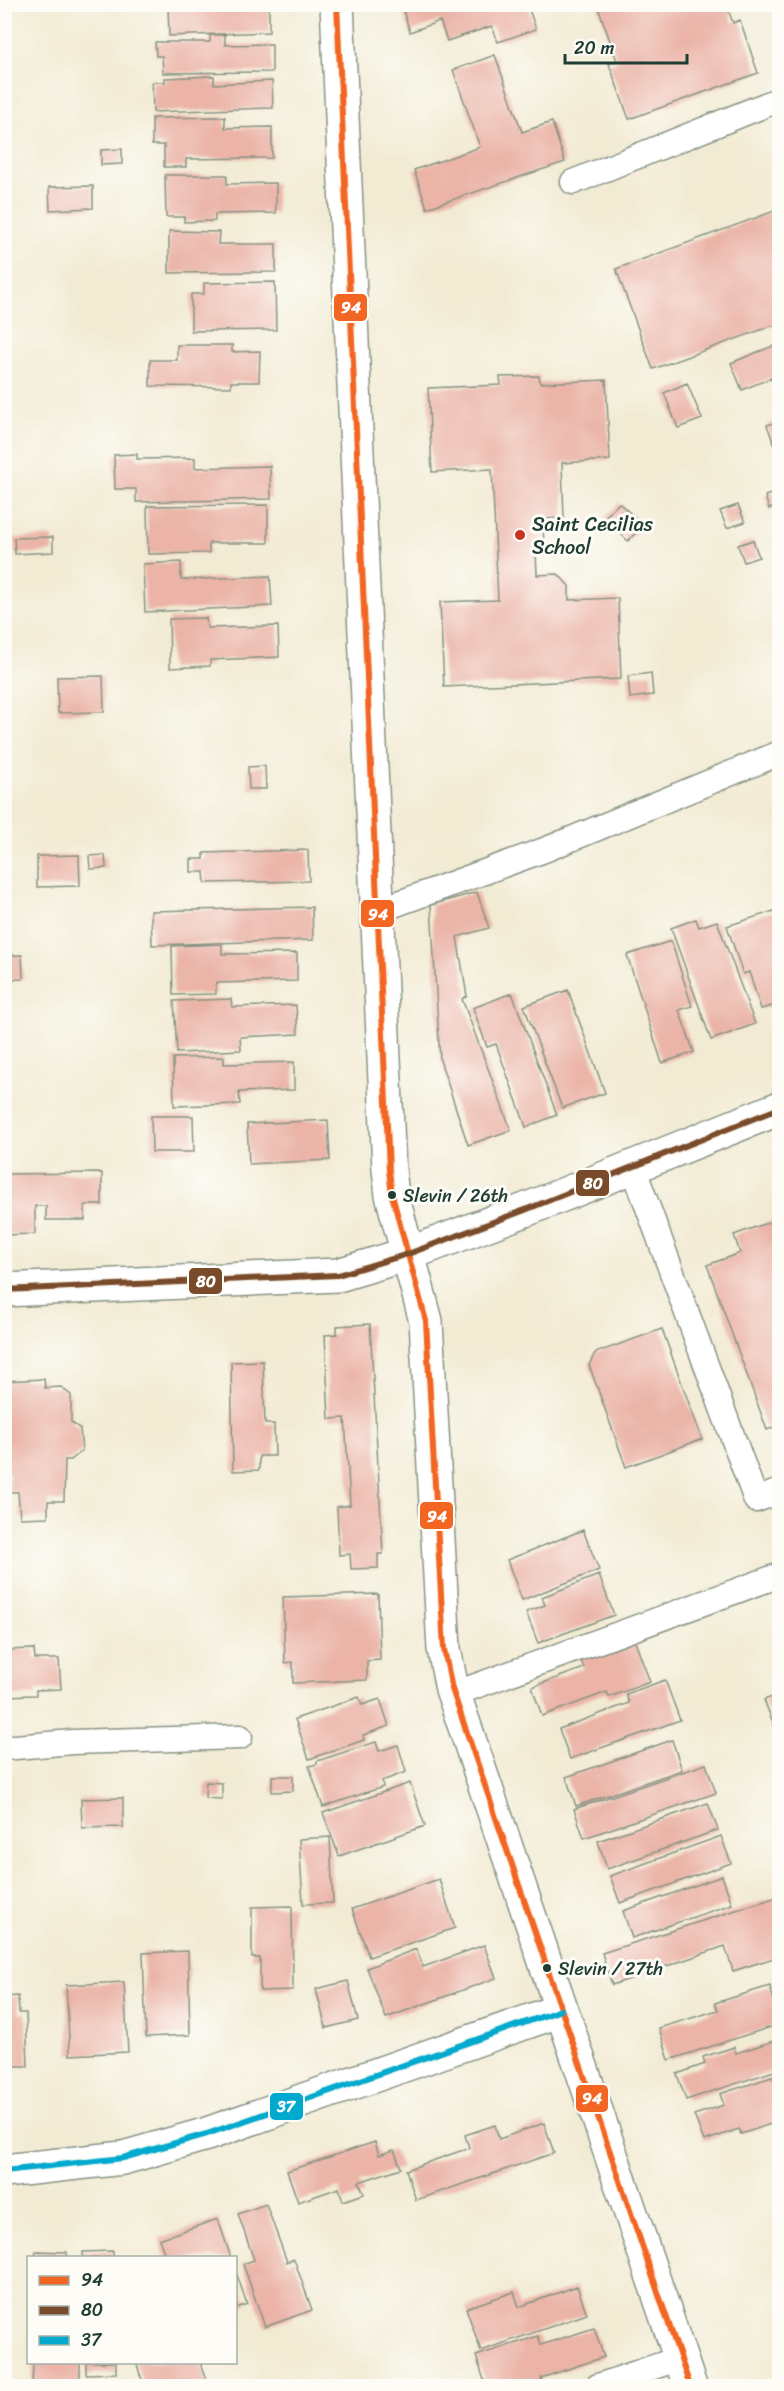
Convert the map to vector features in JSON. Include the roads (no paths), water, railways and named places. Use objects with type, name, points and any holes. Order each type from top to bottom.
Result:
[{"type":"street","points":[[337,4],[389,1170],[392,1195],[426,1321],[444,1649],[454,1694],[685,2372]]},
{"type":"street","points":[[4,1290],[338,1275],[408,1254],[780,1108]]},
{"type":"street","points":[[4,2171],[123,2158],[207,2134],[561,2010]]},
{"type":"lane","points":[[573,182],[780,99]]},
{"type":"lane","points":[[377,911],[547,849],[780,753]]},
{"type":"lane","points":[[633,1167],[756,1500],[780,1491]]},
{"type":"lane","points":[[454,1694],[780,1575]]},
{"type":"lane","points":[[4,1748],[72,1742],[240,1737]]},
{"type":"lane","points":[[598,2386],[685,2372]]},
{"type":"place","name":"Saint Cecilias School","points":[[520,535]]},
{"type":"place","name":"Slevin / 26th","points":[[392,1195]]},
{"type":"place","name":"Slevin / 27th","points":[[547,1968]]}]
